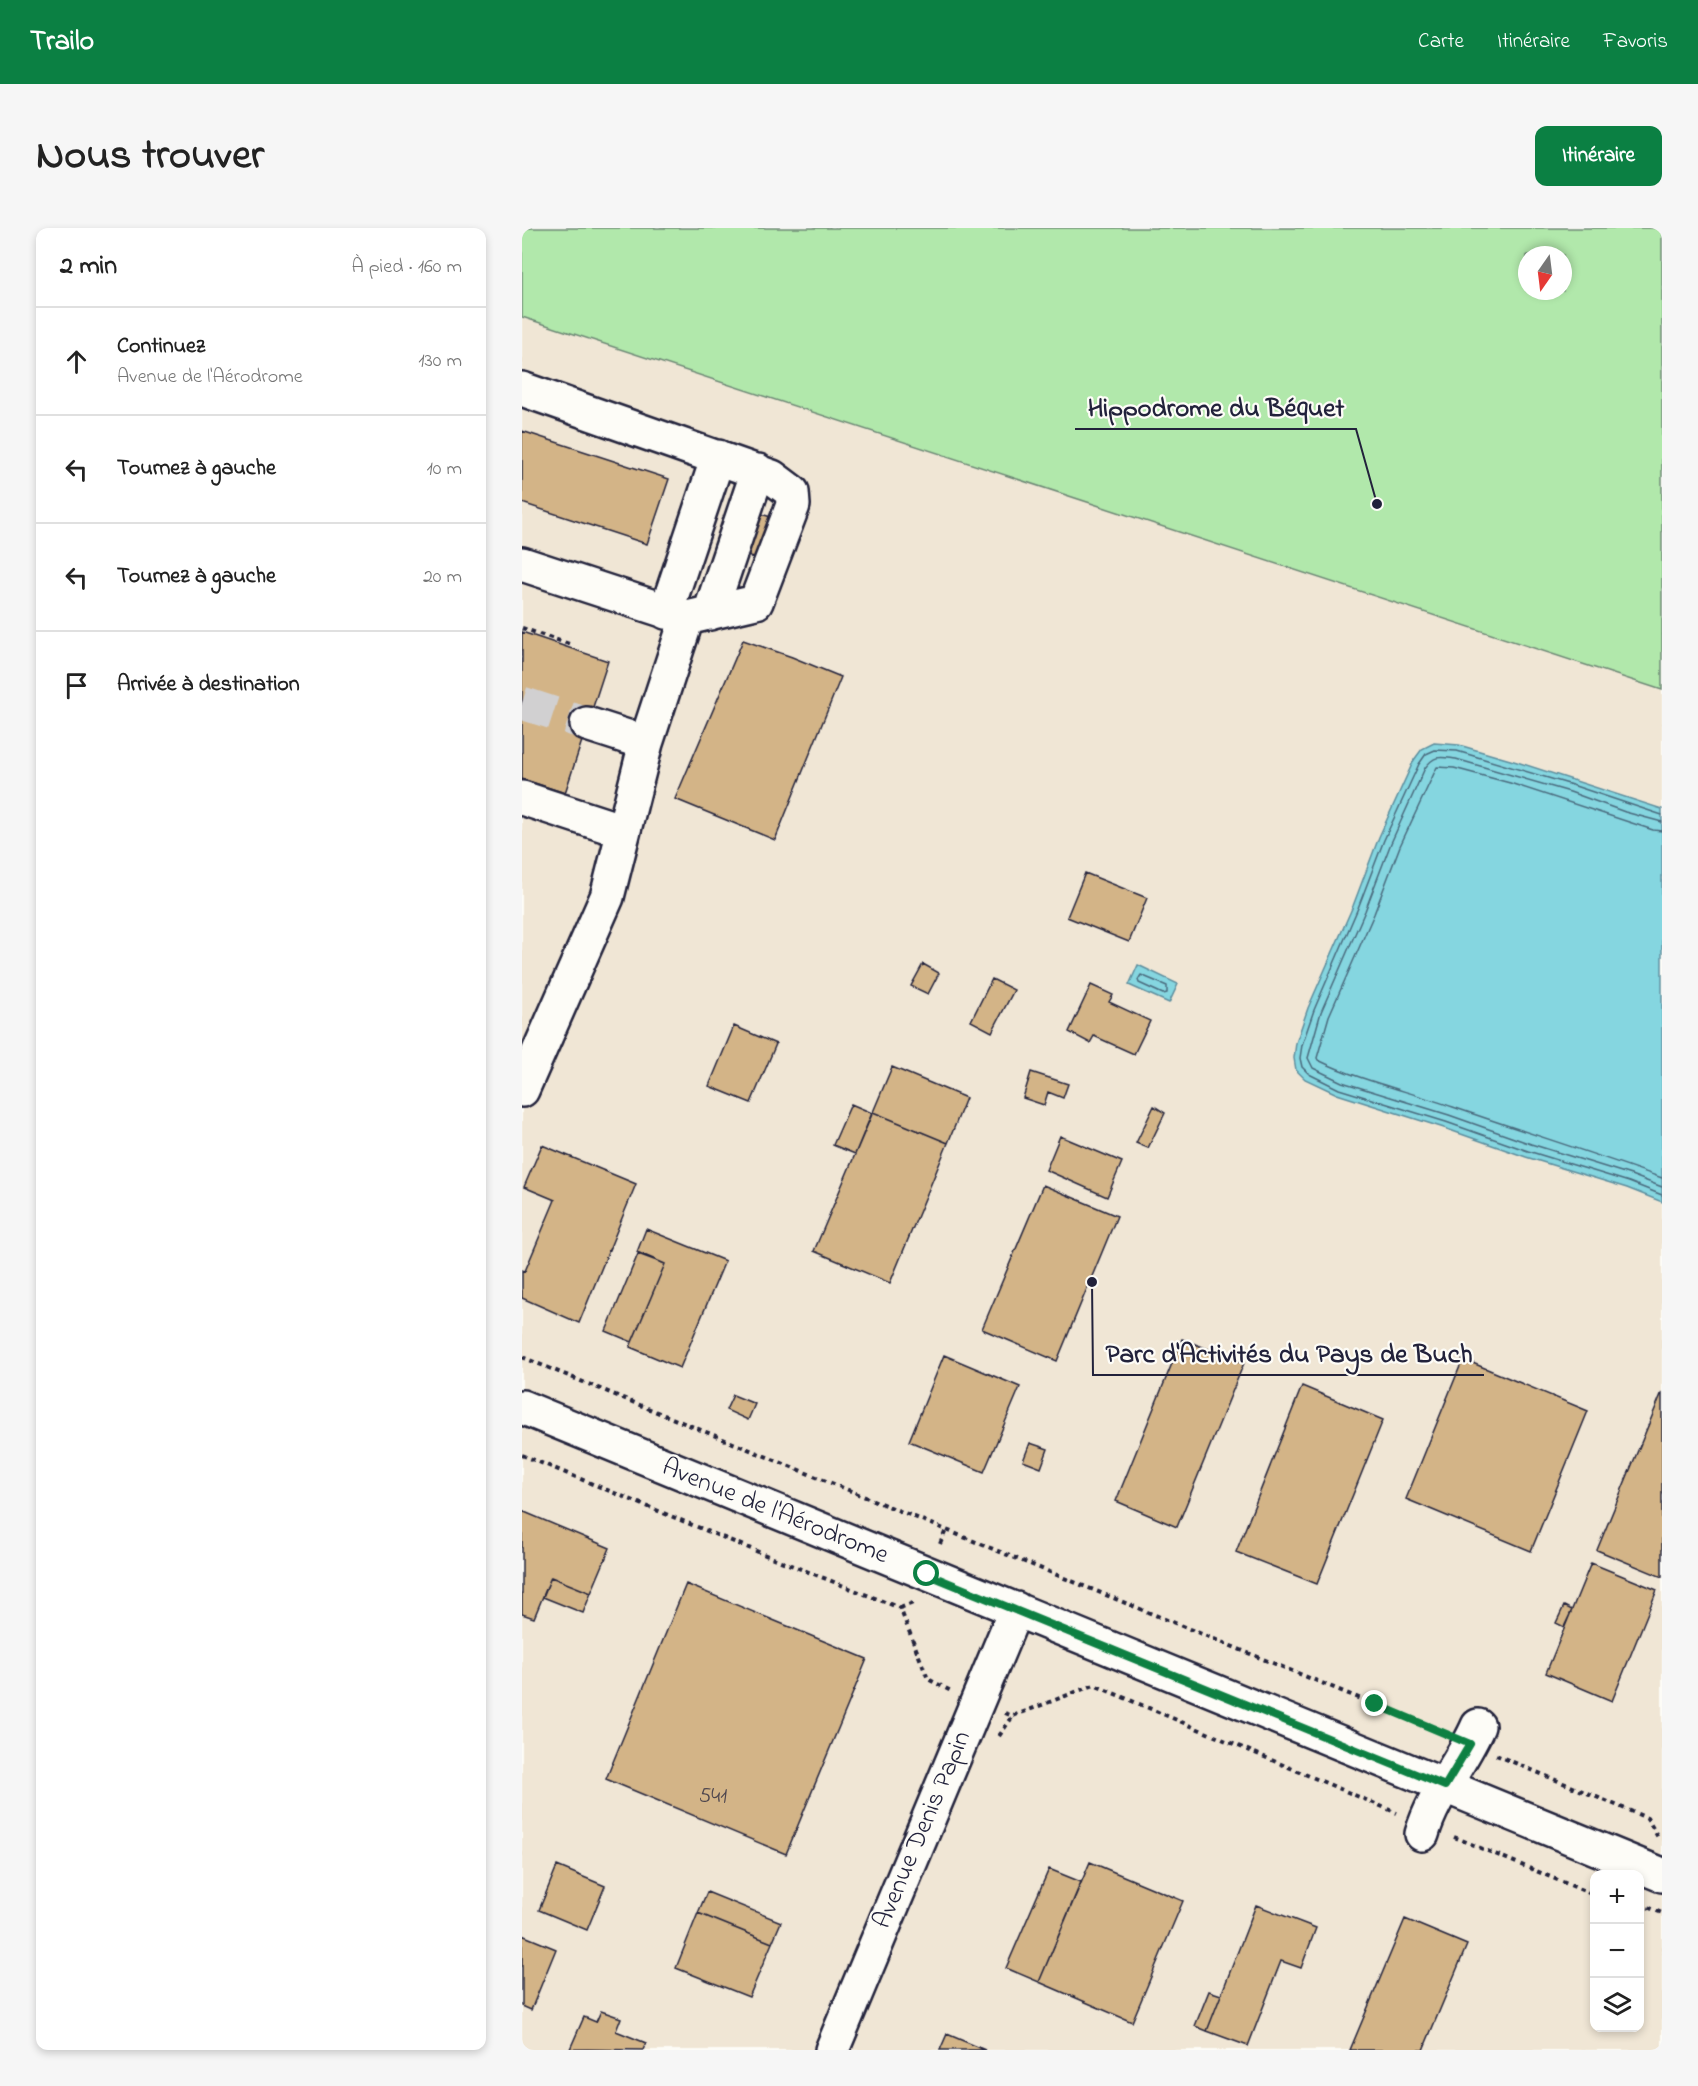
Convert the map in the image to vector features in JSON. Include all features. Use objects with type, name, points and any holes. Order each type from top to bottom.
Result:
[{"type":"street","points":[[522,389],[758,471],[772,477],[792,492],[793,505],[756,602],[688,614],[522,564]]},
{"type":"street","points":[[522,1090],[607,897],[646,743],[688,614],[718,457]]},
{"type":"street","points":[[688,614],[758,471]]},
{"type":"street","points":[[587,724],[646,743]]},
{"type":"street","points":[[522,798],[623,831]]},
{"type":"street","name":"Avenue de l'Aérodrome","points":[[522,1407],[1662,1875]]},
{"type":"street","name":"Avenue Denis Papin","points":[[832,2050],[1016,1609]]},
{"type":"street","points":[[1423,1829],[1474,1735]]},
{"type":"path","points":[[522,628],[572,645]]},
{"type":"path","points":[[522,1357],[1474,1735],[1647,1818],[1657,1838],[1662,1840]]},
{"type":"path","points":[[522,1455],[900,1608],[928,1679],[976,1702],[1013,1716],[1094,1685],[1423,1829],[1590,1893]]},
{"type":"path","points":[[1644,1906],[1662,1913]]},
{"type":"shaded area","points":[[522,317],[1662,690],[1662,2050],[522,2050]]},
{"type":"green space","points":[[522,228],[1662,228],[1662,690],[522,317]]},
{"type":"water","points":[[1434,743],[1459,745],[1662,809],[1662,1202],[1627,1188],[1337,1094],[1305,1079],[1296,1070],[1294,1058],[1296,1043],[1308,1008],[1353,906],[1379,837],[1414,760],[1422,749]]},
{"type":"water","points":[[1138,965],[1178,984],[1169,1003],[1129,985]]},
{"type":"building","points":[[522,431],[669,479],[647,544],[522,503]]},
{"type":"building","points":[[758,513],[774,518],[760,560],[744,555]]},
{"type":"building","points":[[522,632],[608,661],[565,793],[522,779]]},
{"type":"building","points":[[743,640],[841,677],[775,840],[675,799]]},
{"type":"building","points":[[1085,873],[1147,898],[1129,942],[1067,917]]},
{"type":"building","points":[[923,964],[939,973],[928,994],[911,986]]},
{"type":"building","points":[[992,979],[1014,990],[992,1032],[971,1021]]},
{"type":"building","points":[[1091,985],[1113,995],[1109,1002],[1150,1021],[1134,1054],[1094,1036],[1090,1043],[1069,1032]]},
{"type":"building","points":[[734,1026],[776,1044],[751,1103],[709,1086]]},
{"type":"building","points":[[892,1067],[966,1098],[948,1143],[873,1112]]},
{"type":"building","points":[[1031,1072],[1068,1084],[1063,1098],[1048,1092],[1044,1105],[1023,1098]]},
{"type":"building","points":[[851,1104],[872,1113],[855,1154],[833,1145]]},
{"type":"building","points":[[1154,1106],[1165,1113],[1148,1148],[1136,1143]]},
{"type":"building","points":[[873,1112],[948,1143],[890,1283],[814,1251]]},
{"type":"building","points":[[1060,1136],[1122,1162],[1107,1197],[1046,1170]]},
{"type":"building","points":[[542,1145],[636,1184],[579,1323],[522,1298],[522,1270],[525,1271],[555,1200],[524,1187]]},
{"type":"building","points":[[1043,1185],[1117,1216],[1057,1361],[982,1329]]},
{"type":"building","points":[[646,1229],[725,1261],[680,1368],[630,1347],[665,1264],[637,1252]]},
{"type":"building","points":[[638,1254],[665,1264],[632,1342],[606,1331]]},
{"type":"building","points":[[1182,1339],[1244,1363],[1177,1527],[1116,1501]]},
{"type":"building","points":[[944,1355],[1020,1387],[984,1472],[909,1441]]},
{"type":"building","points":[[1463,1359],[1588,1411],[1531,1551],[1406,1499]]},
{"type":"building","points":[[1302,1386],[1383,1420],[1317,1584],[1236,1552]]},
{"type":"building","points":[[1662,1392],[1662,1577],[1597,1550]]},
{"type":"building","points":[[733,1395],[755,1404],[748,1420],[726,1410]]},
{"type":"building","points":[[1030,1443],[1048,1449],[1041,1468],[1023,1461]]},
{"type":"building","points":[[522,1511],[610,1548],[591,1593],[551,1577],[534,1618],[522,1614]]},
{"type":"building","points":[[1591,1563],[1657,1590],[1612,1701],[1546,1673]]},
{"type":"building","points":[[551,1577],[591,1593],[583,1613],[543,1597]]},
{"type":"building","points":[[686,1584],[867,1659],[786,1854],[606,1779]]},
{"type":"building","points":[[1564,1606],[1572,1610],[1564,1627],[1556,1623]]},
{"type":"building","points":[[1090,1862],[1183,1901],[1132,2022],[1039,1982]]},
{"type":"building","points":[[557,1866],[605,1886],[587,1930],[539,1910]]},
{"type":"building","points":[[1049,1869],[1081,1882],[1039,1982],[1006,1968]]},
{"type":"building","points":[[707,1892],[781,1922],[772,1943],[698,1913]]},
{"type":"building","points":[[1256,1905],[1316,1928],[1301,1968],[1281,1961],[1248,2046],[1207,2031]]},
{"type":"building","points":[[698,1913],[772,1943],[749,1997],[676,1968]]},
{"type":"building","points":[[1405,1919],[1467,1945],[1423,2050],[1350,2050]]},
{"type":"building","points":[[522,1935],[556,1949],[531,2010],[522,2006]]},
{"type":"building","points":[[1209,1991],[1221,1995],[1207,2031],[1195,2026]]},
{"type":"building","points":[[601,2011],[621,2018],[616,2031],[646,2043],[643,2050],[570,2049],[584,2017],[596,2022]]},
{"type":"building","points":[[947,2034],[985,2050],[940,2050]]},
{"type":"tunnel","points":[[522,703],[587,724]]},
{"type":"place","name":"Hippodrome du Béquet","points":[[1377,504]]},
{"type":"place","name":"Parc d'Activités du Pays de Buch","points":[[1092,1282]]},
{"type":"route","points":[[927,1574],[1445,1786],[1470,1744],[1375,1704]]}]
